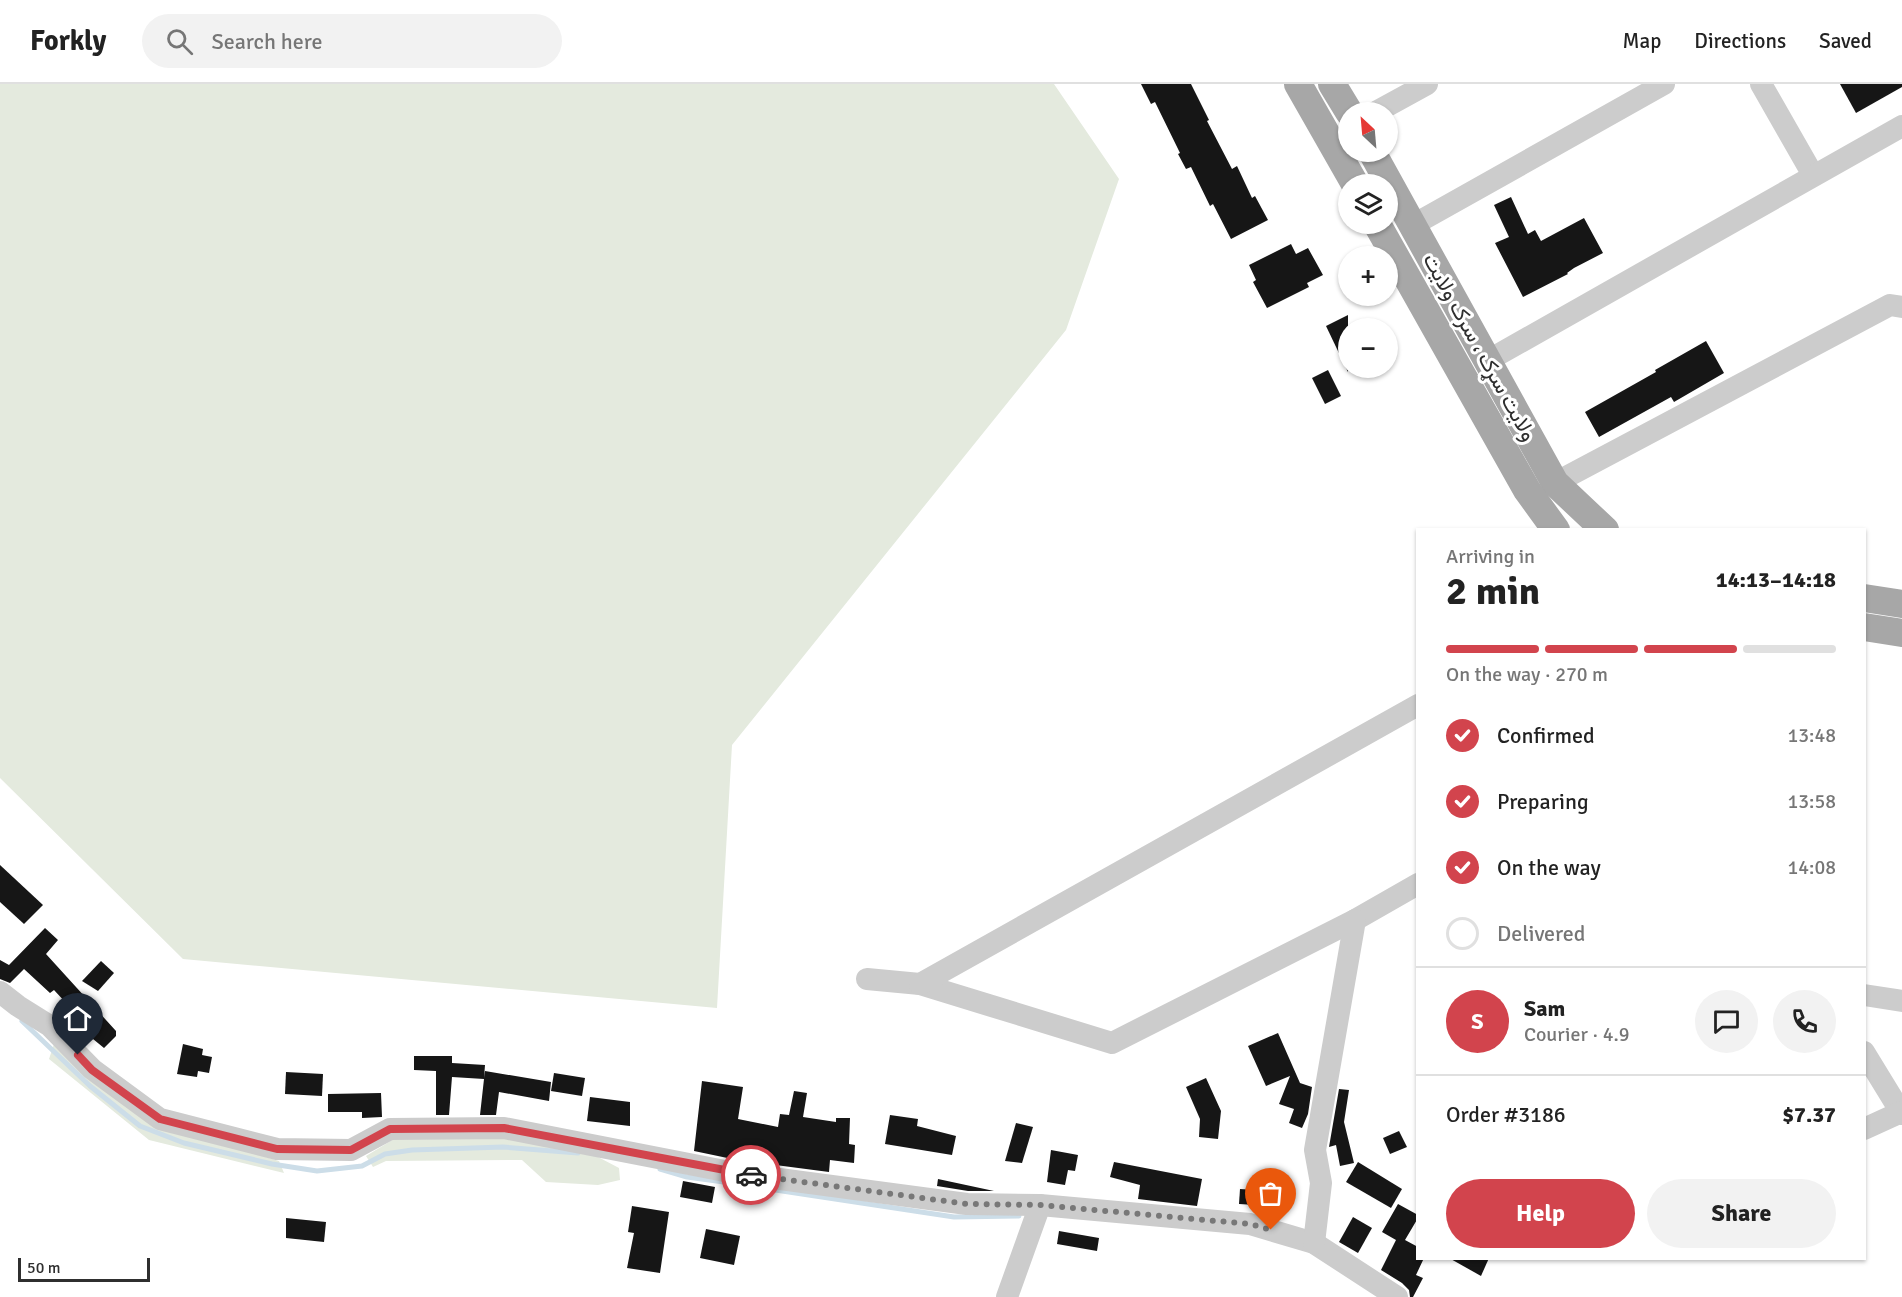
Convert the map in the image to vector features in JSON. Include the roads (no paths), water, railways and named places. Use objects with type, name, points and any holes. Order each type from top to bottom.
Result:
[{"type":"main road","points":[[1298,84],[1349,174]]},
{"type":"main road","points":[[1332,84],[1343,102]]},
{"type":"main road","name":"ولایت سړک ، سرک ولایت","points":[[1377,162],[1555,483],[1603,528]]},
{"type":"main road","name":"ولایت سړک ، سرک ولایت","points":[[1383,234],[1527,490],[1555,528]]},
{"type":"main road","points":[[1866,598],[1902,604]]},
{"type":"main road","points":[[1866,627],[1902,633]]},
{"type":"street","points":[[1394,102],[1427,84]]},
{"type":"street","points":[[1413,225],[1664,84]]},
{"type":"street","points":[[1761,84],[1812,176]]},
{"type":"street","points":[[1487,361],[1902,126]]},
{"type":"street","points":[[1555,483],[1890,305],[1902,307]]},
{"type":"street","points":[[920,984],[1416,706]]},
{"type":"street","points":[[867,979],[920,984],[1112,1043],[1355,920],[1416,885]]},
{"type":"street","points":[[1314,1243],[1321,1183],[1315,1150],[1355,920]]},
{"type":"street","points":[[0,992],[50,1026],[92,1070],[160,1119],[277,1149],[351,1150],[390,1129],[504,1128],[735,1173],[967,1204],[1040,1205],[1250,1224],[1314,1243],[1397,1297]]},
{"type":"street","points":[[1866,995],[1902,1001]]},
{"type":"street","points":[[1866,1055],[1901,1113],[1866,1128]]},
{"type":"street","points":[[1007,1297],[1040,1205]]},
{"type":"waterway","points":[[22,1021],[90,1086],[140,1126],[184,1143],[272,1164],[317,1171],[362,1166],[385,1154],[412,1150],[503,1147],[578,1153]]},
{"type":"waterway","points":[[660,1169],[687,1177],[731,1183]]},
{"type":"waterway","points":[[769,1189],[954,1217],[1019,1216]]}]
